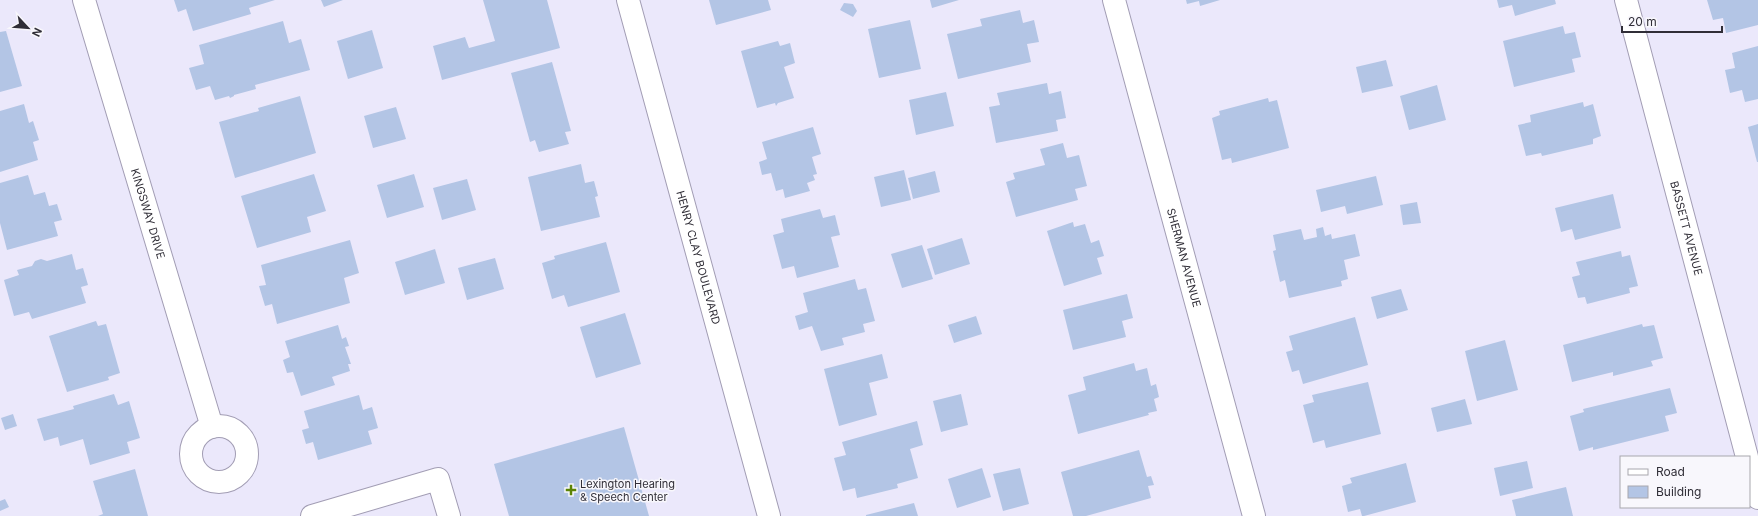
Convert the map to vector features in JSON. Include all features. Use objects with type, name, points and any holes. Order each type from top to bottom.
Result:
[{"type":"street","name":"KINGSWAY DRIVE","points":[[84,0],[212,427]]},
{"type":"street","name":"HENRY CLAY BOULEVARD","points":[[628,0],[769,516]]},
{"type":"street","name":"SHERMAN AVENUE","points":[[1114,0],[1254,516]]},
{"type":"street","name":"BASSETT AVENUE","points":[[1626,0],[1747,456]]},
{"type":"street","points":[[1750,468],[1758,498]]},
{"type":"street","points":[[312,516],[438,479],[449,516]]},
{"type":"building","points":[[174,0],[275,0],[249,8],[251,14],[193,31],[186,9],[178,12]]},
{"type":"building","points":[[321,0],[343,0],[324,7]]},
{"type":"building","points":[[483,0],[547,0],[560,48],[442,80],[433,46],[465,37],[469,48],[495,41]]},
{"type":"building","points":[[709,0],[768,0],[771,10],[716,25]]},
{"type":"building","points":[[930,0],[959,0],[932,8]]},
{"type":"building","points":[[1186,0],[1220,0],[1200,6],[1199,1],[1187,4]]},
{"type":"building","points":[[1497,0],[1555,0],[1556,4],[1515,16],[1512,5],[1499,8]]},
{"type":"building","points":[[1707,0],[1758,0],[1758,25],[1726,33],[1723,18],[1713,20]]},
{"type":"building","points":[[844,3],[853,4],[857,11],[853,17],[840,10]]},
{"type":"building","points":[[1020,10],[1023,23],[1034,20],[1039,42],[1027,44],[1031,62],[958,79],[947,34],[982,26],[980,19]]},
{"type":"building","points":[[910,20],[921,69],[879,78],[868,29]]},
{"type":"building","points":[[283,21],[289,43],[301,39],[310,70],[255,85],[256,89],[234,95],[230,98],[229,96],[215,100],[210,86],[196,90],[189,68],[204,64],[199,45]]},
{"type":"building","points":[[1563,26],[1565,34],[1575,32],[1581,57],[1572,59],[1575,72],[1514,87],[1503,41]]},
{"type":"building","points":[[372,30],[383,68],[348,79],[337,41]]},
{"type":"building","points":[[6,31],[22,86],[0,92],[0,32]]},
{"type":"building","points":[[778,41],[780,46],[790,43],[795,63],[784,67],[794,98],[778,103],[776,106],[775,103],[757,108],[741,51]]},
{"type":"building","points":[[1758,46],[1758,99],[1745,102],[1742,90],[1730,93],[1725,70],[1735,68],[1732,53]]},
{"type":"building","points":[[1386,60],[1393,86],[1362,93],[1356,67]]},
{"type":"building","points":[[552,62],[571,131],[565,132],[569,144],[539,152],[535,140],[530,142],[511,73]]},
{"type":"building","points":[[1047,83],[1049,94],[1061,91],[1066,118],[1056,120],[1058,131],[996,143],[989,107],[1000,105],[997,93]]},
{"type":"building","points":[[1437,85],[1446,120],[1409,130],[1400,96]]},
{"type":"building","points":[[946,92],[954,126],[916,135],[909,100]]},
{"type":"building","points":[[300,96],[316,153],[235,178],[219,122],[259,111],[258,108]]},
{"type":"building","points":[[1268,98],[1269,102],[1277,100],[1289,148],[1232,163],[1231,158],[1222,160],[1212,118],[1220,115],[1219,111]]},
{"type":"building","points":[[1583,102],[1584,107],[1593,104],[1601,136],[1593,139],[1593,144],[1542,156],[1541,153],[1526,156],[1518,125],[1531,122],[1530,115]]},
{"type":"building","points":[[24,104],[29,123],[33,121],[39,140],[33,142],[38,160],[0,172],[0,111]]},
{"type":"building","points":[[396,107],[406,139],[373,148],[364,116]]},
{"type":"building","points":[[1758,124],[1758,162],[1757,162],[1748,127]]},
{"type":"building","points":[[813,127],[821,154],[812,157],[817,174],[813,175],[815,180],[807,183],[810,191],[785,198],[783,189],[776,191],[771,173],[762,175],[759,162],[767,159],[762,142]]},
{"type":"building","points":[[1063,143],[1067,158],[1079,155],[1087,186],[1075,189],[1078,200],[1016,217],[1006,182],[1015,179],[1013,173],[1045,165],[1040,149]]},
{"type":"building","points":[[581,164],[585,183],[594,181],[598,196],[595,197],[600,217],[541,231],[528,177]]},
{"type":"building","points":[[904,170],[911,200],[881,207],[874,177]]},
{"type":"building","points":[[935,171],[940,192],[913,199],[908,178]]},
{"type":"building","points":[[314,174],[326,211],[307,217],[311,232],[257,248],[241,196]]},
{"type":"building","points":[[414,174],[424,207],[387,218],[377,185]]},
{"type":"building","points":[[28,175],[34,195],[45,192],[49,206],[57,204],[62,220],[54,222],[58,236],[7,250],[0,223],[0,183]]},
{"type":"building","points":[[1376,176],[1383,205],[1347,214],[1345,206],[1321,212],[1316,190]]},
{"type":"building","points":[[467,179],[476,210],[442,220],[433,188]]},
{"type":"building","points":[[1613,194],[1621,228],[1575,240],[1572,229],[1561,232],[1555,208]]},
{"type":"building","points":[[1417,202],[1421,223],[1403,225],[1400,205]]},
{"type":"building","points":[[820,209],[823,218],[835,215],[840,235],[831,237],[839,267],[797,278],[794,266],[782,269],[773,235],[784,232],[781,219]]},
{"type":"building","points":[[1073,222],[1074,227],[1085,224],[1091,243],[1099,240],[1104,256],[1097,258],[1102,274],[1064,286],[1047,231]]},
{"type":"building","points":[[1323,227],[1325,236],[1331,234],[1332,239],[1355,234],[1360,256],[1344,260],[1348,279],[1341,281],[1342,286],[1289,298],[1285,280],[1280,282],[1273,251],[1276,250],[1273,235],[1301,229],[1304,240],[1317,237],[1316,229]]},
{"type":"building","points":[[962,238],[970,264],[935,275],[927,249]]},
{"type":"building","points":[[350,240],[359,273],[344,278],[350,303],[277,324],[272,304],[265,306],[259,286],[266,285],[261,265]]},
{"type":"building","points":[[606,242],[620,292],[568,307],[564,295],[552,299],[542,263],[555,259],[554,256]]},
{"type":"building","points":[[922,245],[933,279],[902,288],[891,254]]},
{"type":"building","points":[[435,249],[445,283],[405,295],[395,262]]},
{"type":"building","points":[[1621,251],[1622,257],[1630,255],[1638,286],[1629,288],[1630,293],[1587,304],[1585,297],[1578,298],[1572,277],[1580,275],[1576,262]]},
{"type":"building","points":[[72,254],[76,270],[83,268],[88,285],[81,287],[86,303],[32,319],[29,312],[14,316],[4,280],[19,275],[17,270],[32,266],[35,261],[41,259],[47,261]]},
{"type":"building","points":[[495,258],[504,289],[467,300],[458,268]]},
{"type":"building","points":[[855,279],[858,290],[866,288],[875,321],[863,324],[865,332],[842,338],[844,345],[821,351],[812,326],[799,330],[795,316],[808,312],[803,293]]},
{"type":"building","points":[[1401,289],[1408,310],[1377,319],[1371,297]]},
{"type":"building","points":[[1127,294],[1133,318],[1122,321],[1126,337],[1073,350],[1063,310]]},
{"type":"building","points":[[625,313],[641,364],[596,378],[580,327]]},
{"type":"building","points":[[976,316],[982,334],[954,343],[948,325]]},
{"type":"building","points":[[1355,317],[1368,365],[1303,384],[1299,370],[1292,372],[1286,352],[1293,350],[1289,336]]},
{"type":"building","points":[[96,321],[98,326],[106,324],[120,373],[108,377],[109,380],[67,392],[49,336]]},
{"type":"building","points":[[1642,324],[1643,327],[1654,325],[1663,358],[1651,361],[1653,366],[1613,376],[1613,372],[1572,382],[1563,345]]},
{"type":"building","points":[[338,325],[342,339],[346,337],[349,346],[345,347],[351,364],[348,364],[350,371],[332,377],[335,385],[301,396],[293,372],[287,373],[283,360],[290,357],[285,341]]},
{"type":"building","points":[[1505,340],[1518,390],[1477,401],[1465,351]]},
{"type":"building","points":[[882,354],[888,378],[869,383],[877,415],[839,426],[824,369]]},
{"type":"building","points":[[1134,363],[1136,371],[1147,368],[1151,386],[1156,384],[1159,397],[1154,399],[1157,411],[1148,413],[1149,415],[1078,434],[1068,395],[1086,390],[1083,377]]},
{"type":"building","points":[[1368,382],[1381,434],[1326,448],[1324,440],[1313,443],[1303,405],[1314,402],[1312,395]]},
{"type":"building","points":[[1670,388],[1677,413],[1665,416],[1669,431],[1593,450],[1593,447],[1579,451],[1570,416],[1584,412],[1583,409]]},
{"type":"building","points":[[114,394],[118,405],[129,401],[140,438],[127,442],[130,453],[90,465],[83,439],[60,446],[58,437],[44,441],[37,419],[74,409],[73,406]]},
{"type":"building","points":[[961,394],[968,425],[941,432],[933,401]]},
{"type":"building","points":[[359,395],[363,410],[372,407],[378,428],[368,431],[372,444],[318,460],[313,442],[306,444],[302,430],[309,428],[304,411]]},
{"type":"building","points":[[1465,399],[1472,424],[1437,432],[1431,408]]},
{"type":"building","points":[[13,414],[17,426],[5,430],[1,418]]},
{"type":"building","points":[[917,421],[923,445],[910,449],[918,478],[897,484],[898,488],[857,498],[855,488],[843,491],[834,458],[846,455],[842,442]]},
{"type":"building","name":"Lexington Hearing & Speech Center","points":[[624,427],[649,516],[509,516],[494,464]]},
{"type":"building","points":[[1139,450],[1147,477],[1151,476],[1154,485],[1148,486],[1151,498],[1086,516],[1073,516],[1061,472]]},
{"type":"building","points":[[1527,461],[1533,488],[1500,496],[1494,468]]},
{"type":"building","points":[[1406,463],[1416,502],[1364,516],[1362,516],[1360,509],[1348,512],[1342,486],[1352,483],[1350,478]]},
{"type":"building","points":[[982,468],[991,497],[957,508],[948,479]]},
{"type":"building","points":[[1020,468],[1029,504],[1003,511],[993,474]]},
{"type":"building","points":[[135,469],[148,516],[98,516],[103,514],[93,481]]},
{"type":"building","points":[[1566,487],[1573,516],[1516,516],[1512,500]]},
{"type":"building","points":[[5,499],[9,507],[0,511],[0,501]]},
{"type":"building","points":[[914,503],[918,516],[866,516],[866,515]]},
{"type":"place","name":"Lexington Hearing & Speech Center","points":[[571,490]]}]
